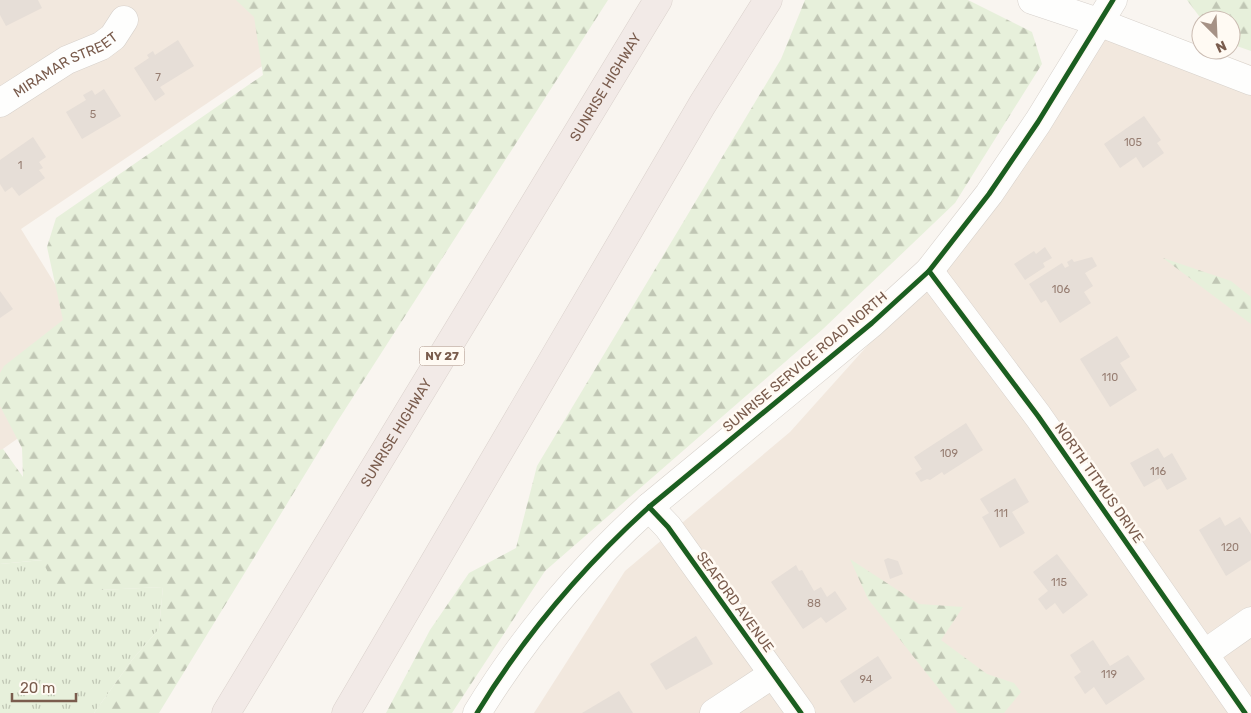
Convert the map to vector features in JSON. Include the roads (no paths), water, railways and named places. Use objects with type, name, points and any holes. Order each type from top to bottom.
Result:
[{"type":"highway","name":"SUNRISE HIGHWAY","points":[[226,713],[658,0]]},
{"type":"highway","points":[[346,713],[702,105],[768,0]]},
{"type":"street","points":[[1032,0],[1106,11],[1251,80]]},
{"type":"street","name":"SUNRISE SERVICE ROAD NORTH","points":[[478,713],[521,649],[562,596],[618,535],[649,507],[872,322],[929,271],[989,194],[1038,122],[1106,11]]},
{"type":"street","name":"MIRAMAR STREET","points":[[0,103],[66,60],[101,46],[113,37],[124,20]]},
{"type":"street","name":"NORTH TITMUS DRIVE","points":[[929,271],[1038,416],[1245,713]]},
{"type":"street","name":"SEAFORD AVENUE","points":[[649,507],[668,527],[801,713]]},
{"type":"street","points":[[1204,654],[1251,622]]},
{"type":"street","points":[[714,713],[774,674]]}]
